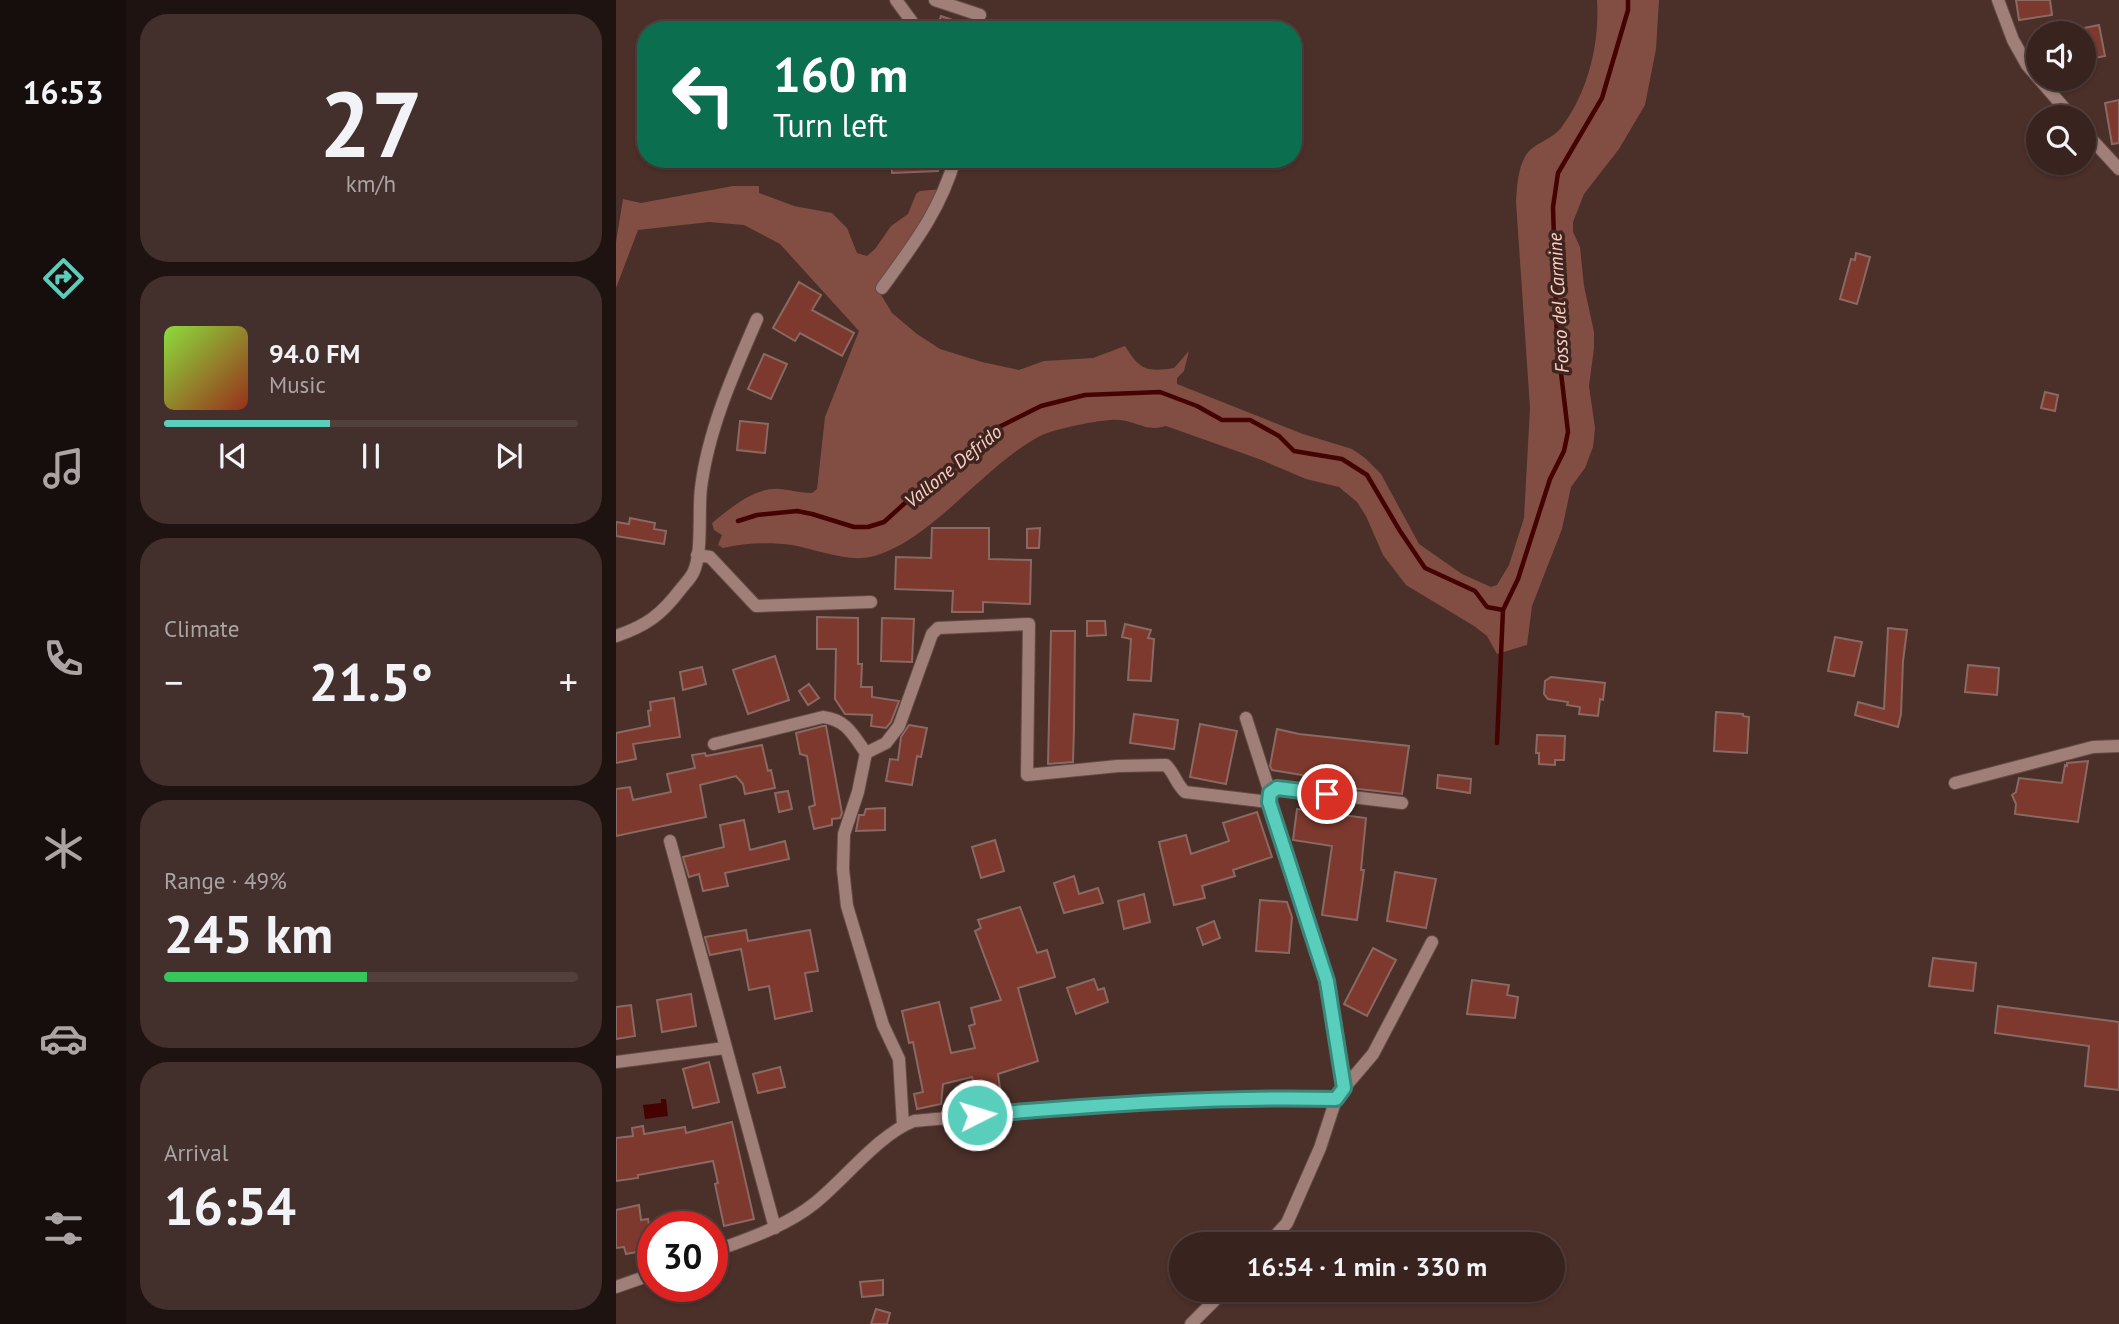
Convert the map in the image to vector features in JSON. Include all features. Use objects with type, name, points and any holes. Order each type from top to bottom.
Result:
[{"type":"street","points":[[897,0],[912,21]]},
{"type":"street","points":[[935,0],[980,15]]},
{"type":"street","points":[[1998,0],[2013,40],[2027,65],[2062,105]]},
{"type":"street","points":[[2096,144],[2119,169]]},
{"type":"street","points":[[882,288],[934,214],[952,168]]},
{"type":"street","points":[[616,636],[635,630],[656,618],[694,572],[701,487],[710,446],[736,368],[757,320]]},
{"type":"street","points":[[697,555],[710,557],[756,606],[870,602]]},
{"type":"street","points":[[866,753],[886,743],[899,726],[932,634],[938,628],[1029,624],[1027,775],[1118,766],[1166,765],[1174,772],[1178,786],[1185,792],[1270,798]]},
{"type":"street","points":[[714,744],[823,717],[836,719],[845,725],[866,753],[858,792],[844,834],[846,906],[883,1025],[899,1059],[903,1125]]},
{"type":"street","points":[[1246,718],[1327,981],[1344,1088]]},
{"type":"street","points":[[1955,783],[2093,747],[2119,746]]},
{"type":"street","points":[[1270,798],[1277,788],[1402,803]]},
{"type":"street","points":[[670,841],[775,1228]]},
{"type":"street","points":[[1279,1232],[1287,1223],[1320,1148],[1336,1099],[1373,1054],[1432,942]]},
{"type":"street","points":[[616,1062],[725,1048]]},
{"type":"street","points":[[728,1246],[775,1228],[812,1206],[890,1133],[903,1125],[926,1119],[1104,1104],[1229,1098],[1336,1099]]},
{"type":"street","points":[[616,1287],[637,1280]]},
{"type":"street","points":[[1191,1324],[1214,1302]]},
{"type":"shaded area","points":[[1597,0],[1659,0],[1656,49],[1645,105],[1619,149],[1584,194],[1573,222],[1573,232],[1580,247],[1584,286],[1594,332],[1589,386],[1595,428],[1593,447],[1585,468],[1571,487],[1562,529],[1532,606],[1527,645],[1497,654],[1487,636],[1474,626],[1406,585],[1383,555],[1357,502],[1339,487],[1306,479],[1166,426],[1148,427],[1120,420],[1081,424],[1042,435],[1020,448],[914,536],[892,549],[870,557],[841,556],[784,544],[748,544],[723,548],[718,545],[722,535],[714,530],[712,523],[743,500],[770,489],[812,493],[817,489],[825,417],[859,331],[780,244],[744,225],[709,222],[638,230],[616,288],[616,242],[623,199],[641,203],[733,186],[759,186],[759,193],[794,206],[832,213],[847,228],[857,253],[867,256],[891,226],[908,214],[916,194],[920,191],[942,189],[880,293],[892,313],[917,334],[940,349],[1019,370],[1044,361],[1093,358],[1125,346],[1145,368],[1174,368],[1189,351],[1184,371],[1177,378],[1177,384],[1303,434],[1352,449],[1381,474],[1419,544],[1462,574],[1491,587],[1497,585],[1509,565],[1524,518],[1530,408],[1516,202],[1519,174],[1526,155],[1561,128],[1578,99],[1594,50]]},
{"type":"shaded area","points":[[661,1099],[666,1099],[668,1116],[645,1119],[643,1105],[661,1103]]},
{"type":"building","points":[[2016,0],[2050,0],[2052,15],[2019,20]]},
{"type":"building","points":[[941,16],[955,21],[939,21]]},
{"type":"building","points":[[2099,25],[2105,56],[2096,58],[2096,26]]},
{"type":"building","points":[[2119,100],[2119,143],[2112,144],[2105,103]]},
{"type":"building","points":[[892,168],[938,168],[938,171],[892,173]]},
{"type":"building","points":[[1856,253],[1870,257],[1857,304],[1840,299],[1851,259],[1855,260]]},
{"type":"building","points":[[799,282],[821,295],[812,310],[854,333],[842,356],[800,333],[795,341],[773,328]]},
{"type":"building","points":[[764,354],[787,364],[771,399],[748,389]]},
{"type":"building","points":[[2045,392],[2058,395],[2055,411],[2041,408]]},
{"type":"building","points":[[740,421],[768,424],[765,453],[737,450]]},
{"type":"building","points":[[630,518],[655,523],[654,529],[666,531],[664,544],[616,536],[616,522],[629,524]]},
{"type":"building","points":[[932,528],[989,528],[989,559],[1031,560],[1030,604],[983,602],[983,612],[952,612],[953,591],[895,589],[896,557],[931,558]]},
{"type":"building","points":[[1040,528],[1039,548],[1027,548],[1027,529]]},
{"type":"building","points":[[817,617],[858,618],[861,687],[872,687],[872,697],[899,701],[886,728],[871,726],[872,715],[845,714],[835,699],[836,649],[817,649]]},
{"type":"building","points":[[882,618],[914,619],[912,662],[881,661]]},
{"type":"building","points":[[1087,621],[1105,621],[1106,635],[1087,636]]},
{"type":"building","points":[[1125,624],[1151,630],[1148,638],[1154,639],[1151,681],[1128,680],[1131,639],[1122,637]]},
{"type":"building","points":[[1888,628],[1907,630],[1898,727],[1855,715],[1858,702],[1884,709]]},
{"type":"building","points":[[1051,631],[1075,631],[1074,728],[1073,762],[1048,764]]},
{"type":"building","points":[[1835,637],[1862,642],[1854,676],[1828,671]]},
{"type":"building","points":[[775,656],[789,700],[748,714],[733,670]]},
{"type":"building","points":[[1968,665],[1999,668],[1997,695],[1965,692]]},
{"type":"building","points":[[702,667],[706,684],[683,690],[680,672]]},
{"type":"building","points":[[1551,677],[1605,683],[1598,716],[1579,714],[1580,707],[1548,699],[1544,694],[1545,681]]},
{"type":"building","points":[[809,684],[819,698],[808,705],[799,691]]},
{"type":"building","points":[[674,698],[680,737],[633,744],[636,759],[616,763],[616,733],[650,726],[650,702]]},
{"type":"building","points":[[1716,712],[1749,717],[1747,753],[1714,751]]},
{"type":"building","points":[[1134,714],[1178,720],[1174,749],[1130,743]]},
{"type":"building","points":[[1200,724],[1237,731],[1226,784],[1190,777]]},
{"type":"building","points":[[909,725],[927,728],[921,757],[917,756],[912,785],[886,781],[890,759],[898,760],[901,737]]},
{"type":"building","points":[[826,726],[842,813],[840,818],[832,819],[832,825],[814,829],[809,807],[815,805],[807,756],[800,754],[796,733]]},
{"type":"building","points":[[1277,729],[1299,734],[1409,746],[1402,794],[1307,783],[1308,776],[1272,770],[1270,766]]},
{"type":"building","points":[[1537,735],[1565,736],[1564,760],[1555,760],[1555,765],[1539,764],[1539,753],[1536,753]]},
{"type":"building","points":[[762,745],[775,788],[745,794],[743,784],[736,776],[700,785],[706,817],[616,836],[616,789],[630,787],[633,800],[671,792],[667,774],[695,768],[692,755],[705,753],[706,756]]},
{"type":"building","points":[[2088,761],[2078,822],[2015,814],[2016,804],[2012,795],[2016,792],[2019,778],[2062,783],[2067,763]]},
{"type":"building","points":[[1438,775],[1471,779],[1470,793],[1437,788]]},
{"type":"building","points":[[788,791],[792,809],[779,812],[775,793]]},
{"type":"building","points":[[885,808],[885,830],[856,831],[859,815],[864,815],[866,809]]},
{"type":"building","points":[[1297,809],[1366,818],[1361,870],[1364,870],[1357,920],[1322,915],[1332,846],[1293,840]]},
{"type":"building","points":[[1257,812],[1272,857],[1233,870],[1235,876],[1202,886],[1205,898],[1174,905],[1159,842],[1186,835],[1191,854],[1229,841],[1223,823]]},
{"type":"building","points":[[744,820],[750,850],[785,841],[789,859],[725,873],[728,886],[703,891],[699,874],[689,877],[683,857],[724,847],[720,825]]},
{"type":"building","points":[[995,840],[1004,871],[981,878],[972,847]]},
{"type":"building","points":[[1395,872],[1436,879],[1426,928],[1387,921]]},
{"type":"building","points":[[1074,876],[1079,894],[1098,888],[1103,903],[1064,913],[1054,883]]},
{"type":"building","points":[[1144,894],[1150,922],[1124,929],[1118,901]]},
{"type":"building","points":[[1260,900],[1287,902],[1292,917],[1289,953],[1256,951]]},
{"type":"building","points":[[1020,907],[1037,953],[1047,950],[1055,977],[1018,988],[1038,1061],[998,1074],[1000,1088],[995,1089],[998,1103],[978,1104],[972,1077],[943,1084],[941,1104],[917,1109],[914,1094],[923,1092],[913,1042],[909,1043],[902,1011],[939,1002],[951,1053],[975,1048],[969,1026],[975,1024],[971,1008],[1001,1000],[975,931],[981,928],[978,920]]},
{"type":"building","points":[[1214,921],[1220,938],[1203,945],[1197,928]]},
{"type":"building","points":[[746,930],[748,941],[810,930],[818,971],[805,973],[812,1011],[775,1019],[769,986],[749,990],[741,949],[710,955],[705,937]]},
{"type":"building","points":[[1373,948],[1396,960],[1367,1016],[1344,1004]]},
{"type":"building","points":[[1933,958],[1976,963],[1973,991],[1929,986]]},
{"type":"building","points":[[1094,979],[1098,990],[1104,988],[1108,1002],[1076,1014],[1067,988]]},
{"type":"building","points":[[1472,980],[1509,985],[1507,995],[1518,997],[1515,1018],[1467,1014]]},
{"type":"building","points":[[691,994],[696,1026],[662,1032],[657,1000]]},
{"type":"building","points":[[631,1005],[635,1036],[616,1039],[616,1007]]},
{"type":"building","points":[[1998,1006],[2119,1022],[2119,1090],[2085,1086],[2089,1046],[1995,1033]]},
{"type":"building","points":[[709,1062],[719,1102],[693,1108],[683,1069]]},
{"type":"building","points":[[780,1067],[785,1087],[758,1093],[753,1074]]},
{"type":"building","points":[[732,1122],[754,1219],[728,1225],[728,1211],[721,1211],[713,1161],[616,1181],[616,1138],[633,1136],[632,1128],[643,1126],[644,1134],[685,1127],[686,1133]]},
{"type":"building","points":[[639,1205],[637,1252],[626,1254],[624,1247],[616,1248],[616,1210]]},
{"type":"building","points":[[883,1280],[883,1295],[862,1297],[860,1282]]},
{"type":"building","points":[[876,1309],[890,1313],[887,1324],[871,1324]]},
{"type":"waterway","name":"Fosso del Carmine","points":[[1497,743],[1503,610],[1518,579],[1550,479],[1564,451],[1568,432],[1557,339],[1553,207],[1558,173],[1602,98],[1628,10],[1628,0]]},
{"type":"waterway","name":"Vallone Defrido","points":[[738,521],[757,515],[797,511],[854,527],[868,527],[884,522],[936,475],[964,462],[995,429],[1041,406],[1085,395],[1160,392],[1197,406],[1222,420],[1250,420],[1279,436],[1294,451],[1342,459],[1367,475],[1425,568],[1475,591],[1487,607],[1503,610]]},
{"type":"route","points":[[977,1115],[1104,1104],[1229,1098],[1336,1099],[1344,1088],[1327,981],[1269,802],[1270,793],[1277,788],[1327,794]]}]
